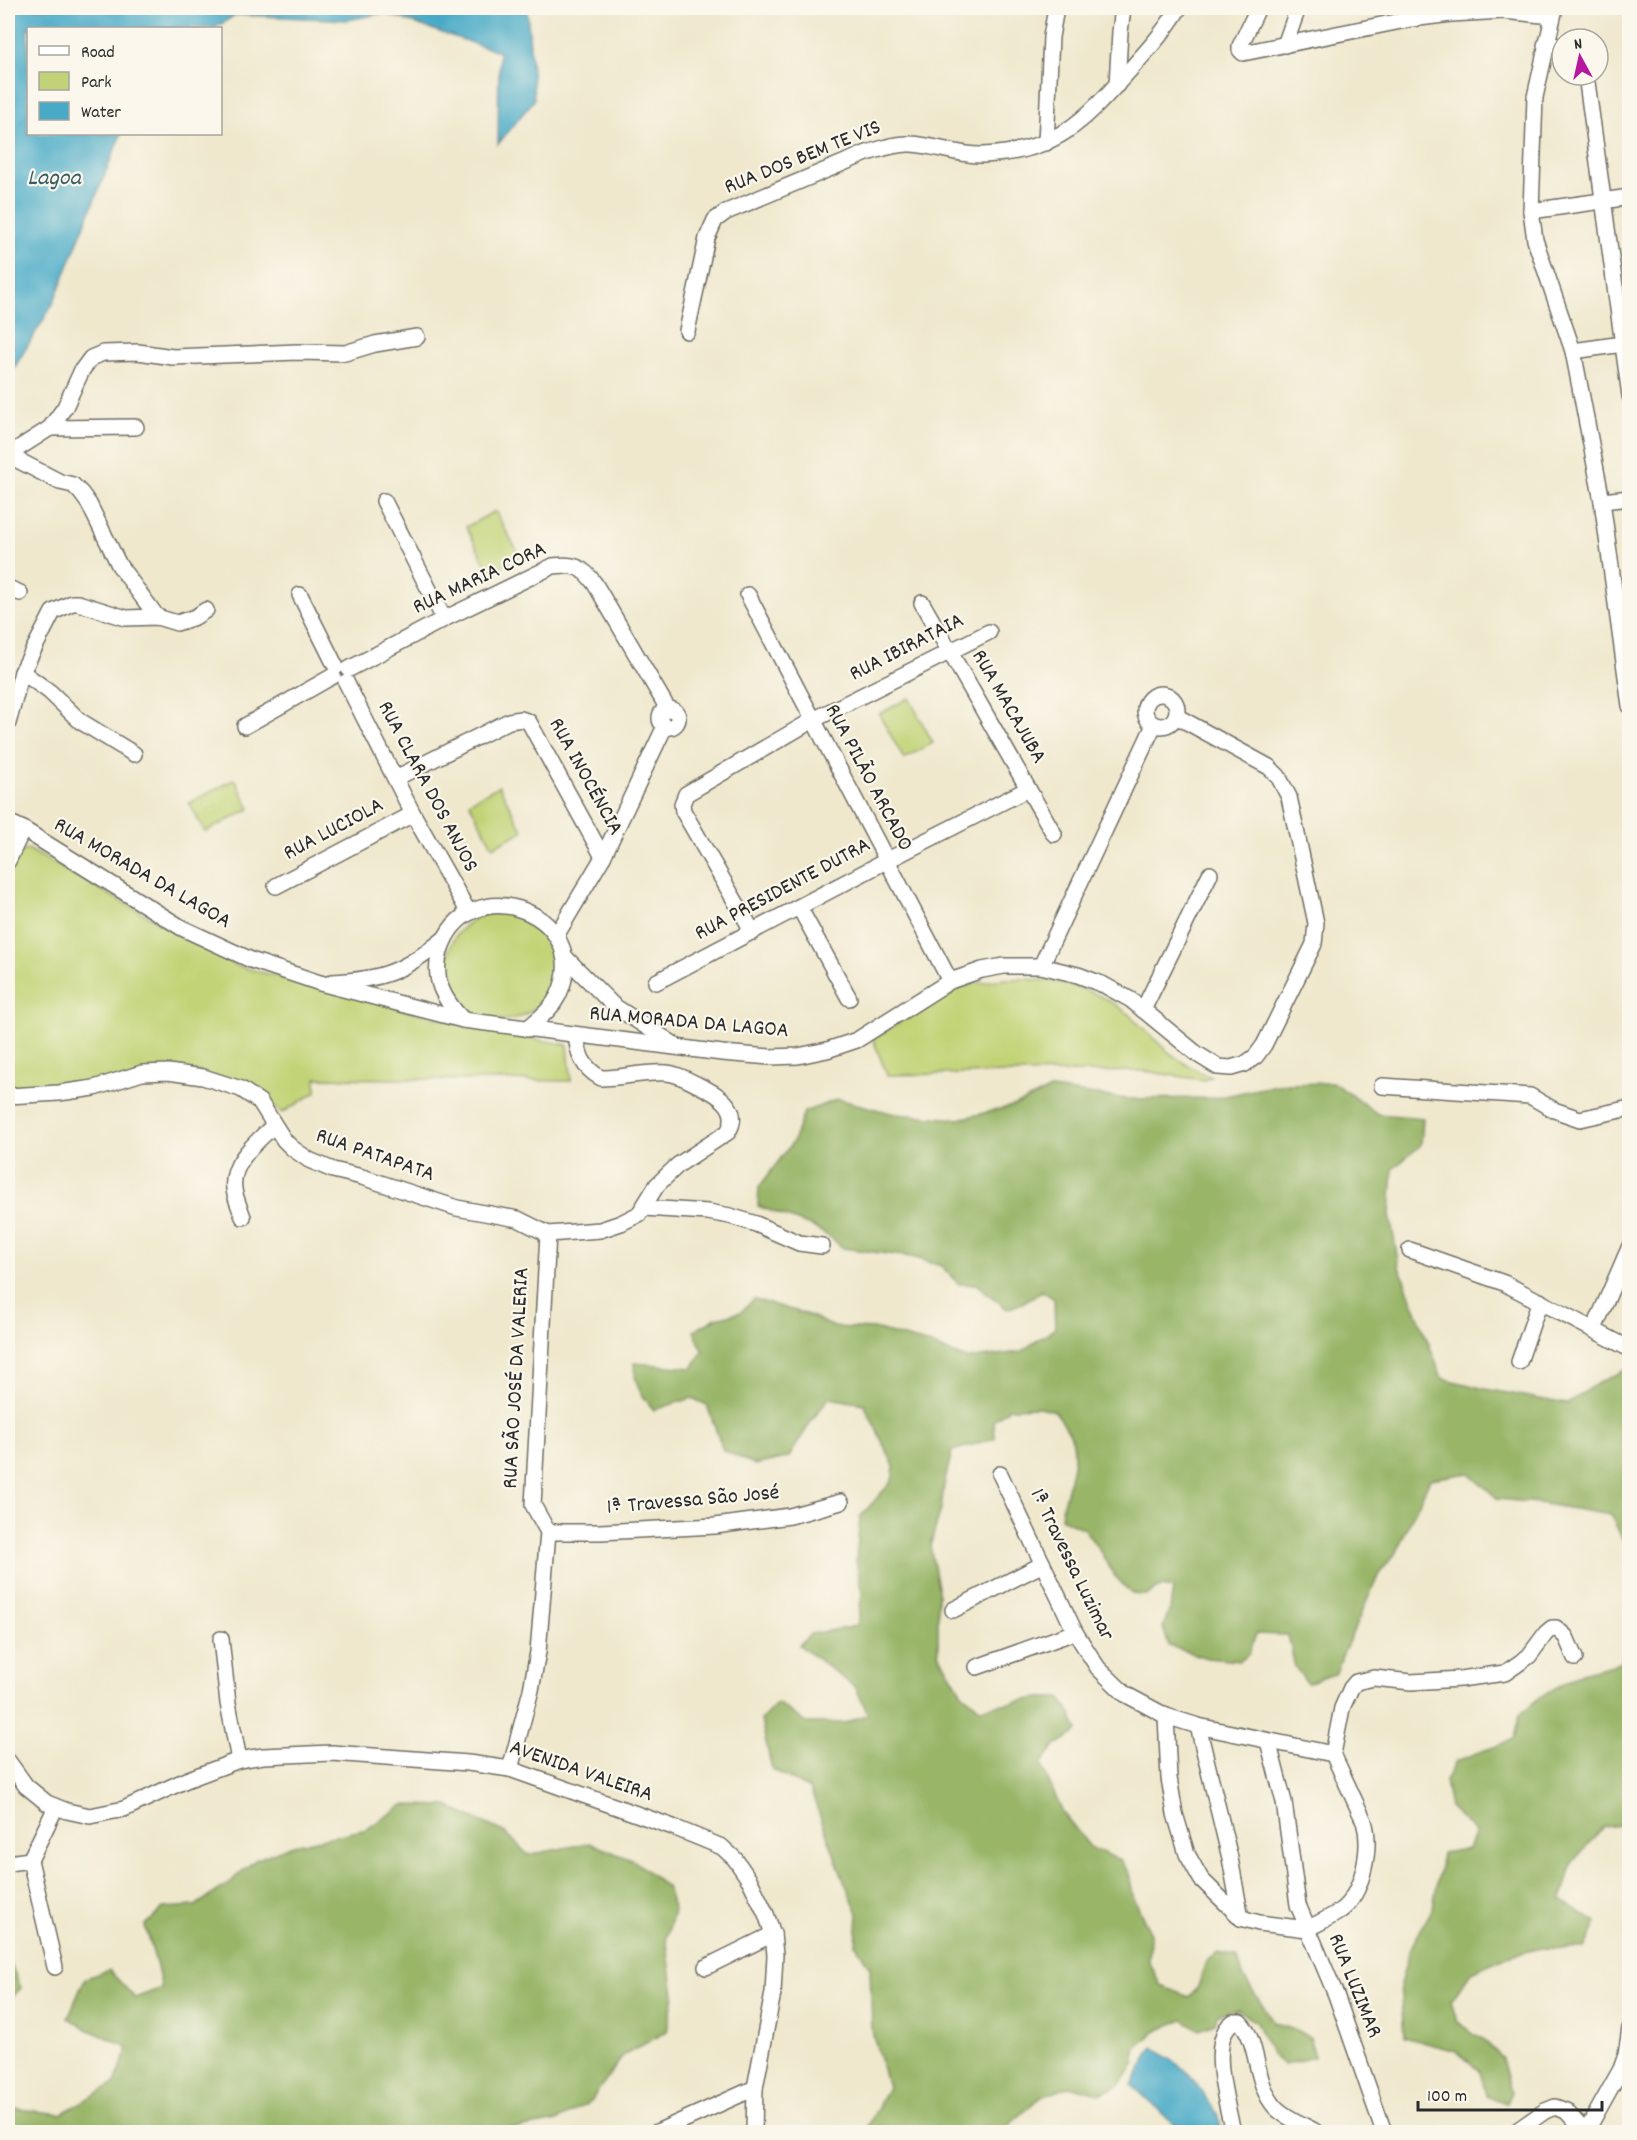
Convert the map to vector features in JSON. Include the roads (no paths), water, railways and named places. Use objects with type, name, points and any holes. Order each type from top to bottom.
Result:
[{"type":"street","points":[[1046,143],[1051,37],[1056,8]]},
{"type":"street","points":[[1117,85],[1120,32],[1124,8]]},
{"type":"street","name":"RUA DOS BEM TE VIS","points":[[687,332],[707,237],[715,220],[726,212],[889,146],[913,144],[982,155],[1024,150],[1046,143],[1085,118],[1161,36],[1179,8]]},
{"type":"street","points":[[1258,8],[1239,50],[1243,53],[1414,13],[1554,11],[1545,45],[1534,109],[1531,211],[1535,240],[1574,351],[1602,501],[1629,706]]},
{"type":"street","points":[[1285,45],[1298,8]]},
{"type":"street","points":[[1545,45],[1550,45]]},
{"type":"street","points":[[1588,87],[1626,344],[1629,396]]},
{"type":"street","points":[[1531,211],[1629,197]]},
{"type":"street","points":[[158,617],[119,565],[89,504],[81,494],[73,486],[60,482],[8,455],[50,428],[65,406],[82,369],[91,358],[103,353],[138,352],[173,357],[298,352],[345,353],[375,344],[417,337]]},
{"type":"street","points":[[1574,351],[1626,344]]},
{"type":"street","points":[[50,428],[136,427]]},
{"type":"street","points":[[1602,501],[1629,498]]},
{"type":"street","points":[[384,501],[444,619]]},
{"type":"street","name":"RUA MARIA CORA","points":[[245,726],[444,619],[553,566],[567,564],[578,567],[588,574],[595,584],[668,709],[661,714],[660,721],[665,726],[603,857]]},
{"type":"street","name":"RUA CLARA DOS ANJOS","points":[[300,595],[413,814],[469,914]]},
{"type":"street","name":"RUA PILÃO ARCADO","points":[[748,595],[950,981]]},
{"type":"street","points":[[8,723],[22,672],[53,612],[63,606],[78,603],[126,618],[158,617],[177,623],[195,617],[206,609]]},
{"type":"street","name":"RUA MACAJUBA","points":[[922,603],[1054,834]]},
{"type":"street","name":"RUA IBIRATAIA","points":[[753,932],[683,811],[683,798],[690,790],[813,720],[989,632]]},
{"type":"street","points":[[22,672],[50,692],[80,721],[134,754]]},
{"type":"street","points":[[1158,694],[1171,697],[1177,709],[1176,716],[1167,726],[1154,725],[1145,715],[1146,702],[1158,694]]},
{"type":"street","name":"RUA MORADA DA LAGOA","points":[[8,822],[182,928],[251,960],[320,983],[464,1020],[680,1048],[770,1057],[798,1056],[857,1040],[950,981],[993,968],[1041,966],[1078,975],[1104,985],[1131,1000],[1197,1054],[1218,1066],[1231,1068],[1245,1064],[1256,1056],[1272,1031],[1314,944],[1316,923],[1289,797],[1278,776],[1269,767],[1176,716]]},
{"type":"street","name":"RUA INOCÉNCIA","points":[[396,778],[508,721],[521,719],[529,722],[603,857]]},
{"type":"street","points":[[1041,966],[1154,725]]},
{"type":"street","name":"RUA PRESIDENTE DUTRA","points":[[656,982],[1029,789]]},
{"type":"street","name":"RUA LUCIOLA","points":[[276,886],[413,814]]},
{"type":"street","points":[[8,861],[23,830]]},
{"type":"street","points":[[556,936],[603,857]]},
{"type":"street","points":[[1143,1010],[1210,874]]},
{"type":"street","name":"RUA MORADA DA LAGOA","points":[[320,983],[384,976],[417,960],[444,939],[454,925],[469,914],[484,907],[501,905],[517,907],[532,913],[546,923],[556,936],[564,956],[564,977],[558,996],[546,1013],[527,1029]]},
{"type":"street","points":[[799,907],[849,998]]},
{"type":"street","points":[[444,939],[438,960],[439,983],[448,1003],[464,1020]]},
{"type":"street","points":[[564,956],[614,1006],[680,1048]]},
{"type":"street","points":[[548,1234],[600,1230],[639,1214],[657,1185],[678,1165],[728,1132],[733,1123],[733,1114],[715,1092],[670,1073],[602,1078],[586,1067],[581,1059],[576,1035]]},
{"type":"street","name":"RUA PATAPATA","points":[[8,1096],[94,1088],[142,1073],[168,1072],[203,1077],[241,1089],[260,1102],[292,1148],[309,1161],[457,1208],[518,1219],[548,1234]]},
{"type":"street","points":[[1382,1086],[1530,1096],[1554,1110],[1580,1119],[1629,1108]]},
{"type":"street","points":[[243,1217],[234,1190],[233,1180],[236,1170],[243,1157],[274,1125]]},
{"type":"street","points":[[644,1208],[730,1216],[756,1224],[799,1243],[822,1246]]},
{"type":"street","name":"RUA SÃO JOSÉ DA VALERIA","points":[[548,1234],[533,1505],[548,1532]]},
{"type":"street","points":[[1594,1329],[1629,1246]]},
{"type":"street","points":[[1410,1250],[1504,1283],[1629,1349]]},
{"type":"street","points":[[1519,1362],[1540,1301]]},
{"type":"street","name":"1ª Travessa Luzimar","points":[[1000,1474],[1075,1632],[1109,1681],[1125,1694],[1166,1716],[1198,1726],[1333,1754]]},
{"type":"street","name":"1ª Travessa São José","points":[[548,1532],[600,1532],[715,1526],[790,1516],[841,1502]]},
{"type":"street","points":[[510,1769],[531,1690],[538,1652],[548,1532]]},
{"type":"street","points":[[953,1610],[1043,1564]]},
{"type":"street","points":[[1268,1741],[1284,1802],[1298,1905],[1307,1929],[1341,1910],[1358,1886],[1366,1862],[1367,1830],[1333,1754],[1346,1698],[1351,1688],[1361,1680],[1374,1678],[1411,1682],[1505,1673],[1529,1656],[1552,1628],[1556,1628],[1566,1637],[1575,1658]]},
{"type":"street","points":[[977,1667],[1075,1632]]},
{"type":"street","points":[[221,1639],[228,1703],[239,1761]]},
{"type":"street","name":"RUA LUZIMAR","points":[[1166,1716],[1169,1778],[1178,1825],[1187,1854],[1201,1879],[1241,1917],[1259,1923],[1307,1929],[1336,1995],[1384,2133]]},
{"type":"street","points":[[1198,1726],[1230,1858],[1241,1917]]},
{"type":"street","name":"AVENIDA VALEIRA","points":[[8,1761],[26,1786],[47,1803],[56,1808],[90,1816],[124,1809],[186,1780],[263,1755],[332,1753],[468,1762],[510,1769],[673,1827],[722,1847],[735,1859],[750,1881],[773,1934],[775,1954],[773,1993],[755,2088],[754,2133]]},
{"type":"street","points":[[55,1967],[30,1860],[56,1808]]},
{"type":"street","points":[[8,1863],[30,1860]]},
{"type":"street","points":[[706,1967],[773,1934]]},
{"type":"street","points":[[1233,2133],[1222,2078],[1220,2045],[1225,2031],[1233,2022],[1240,2022],[1251,2040],[1260,2079],[1268,2098],[1278,2110],[1316,2133]]},
{"type":"street","points":[[1515,2133],[1555,2106],[1566,2111],[1586,2132],[1621,2069],[1626,2055],[1629,2028]]},
{"type":"street","points":[[657,2133],[755,2088]]},
{"type":"water","name":"Lagoa","points":[[8,8],[527,8],[534,100],[498,144],[499,52],[384,13],[348,20],[235,15],[217,27],[27,27],[27,135],[121,135],[53,304],[8,378]]},
{"type":"water","points":[[1153,2047],[1187,2071],[1217,2113],[1223,2132],[1182,2132],[1132,2085]]}]
